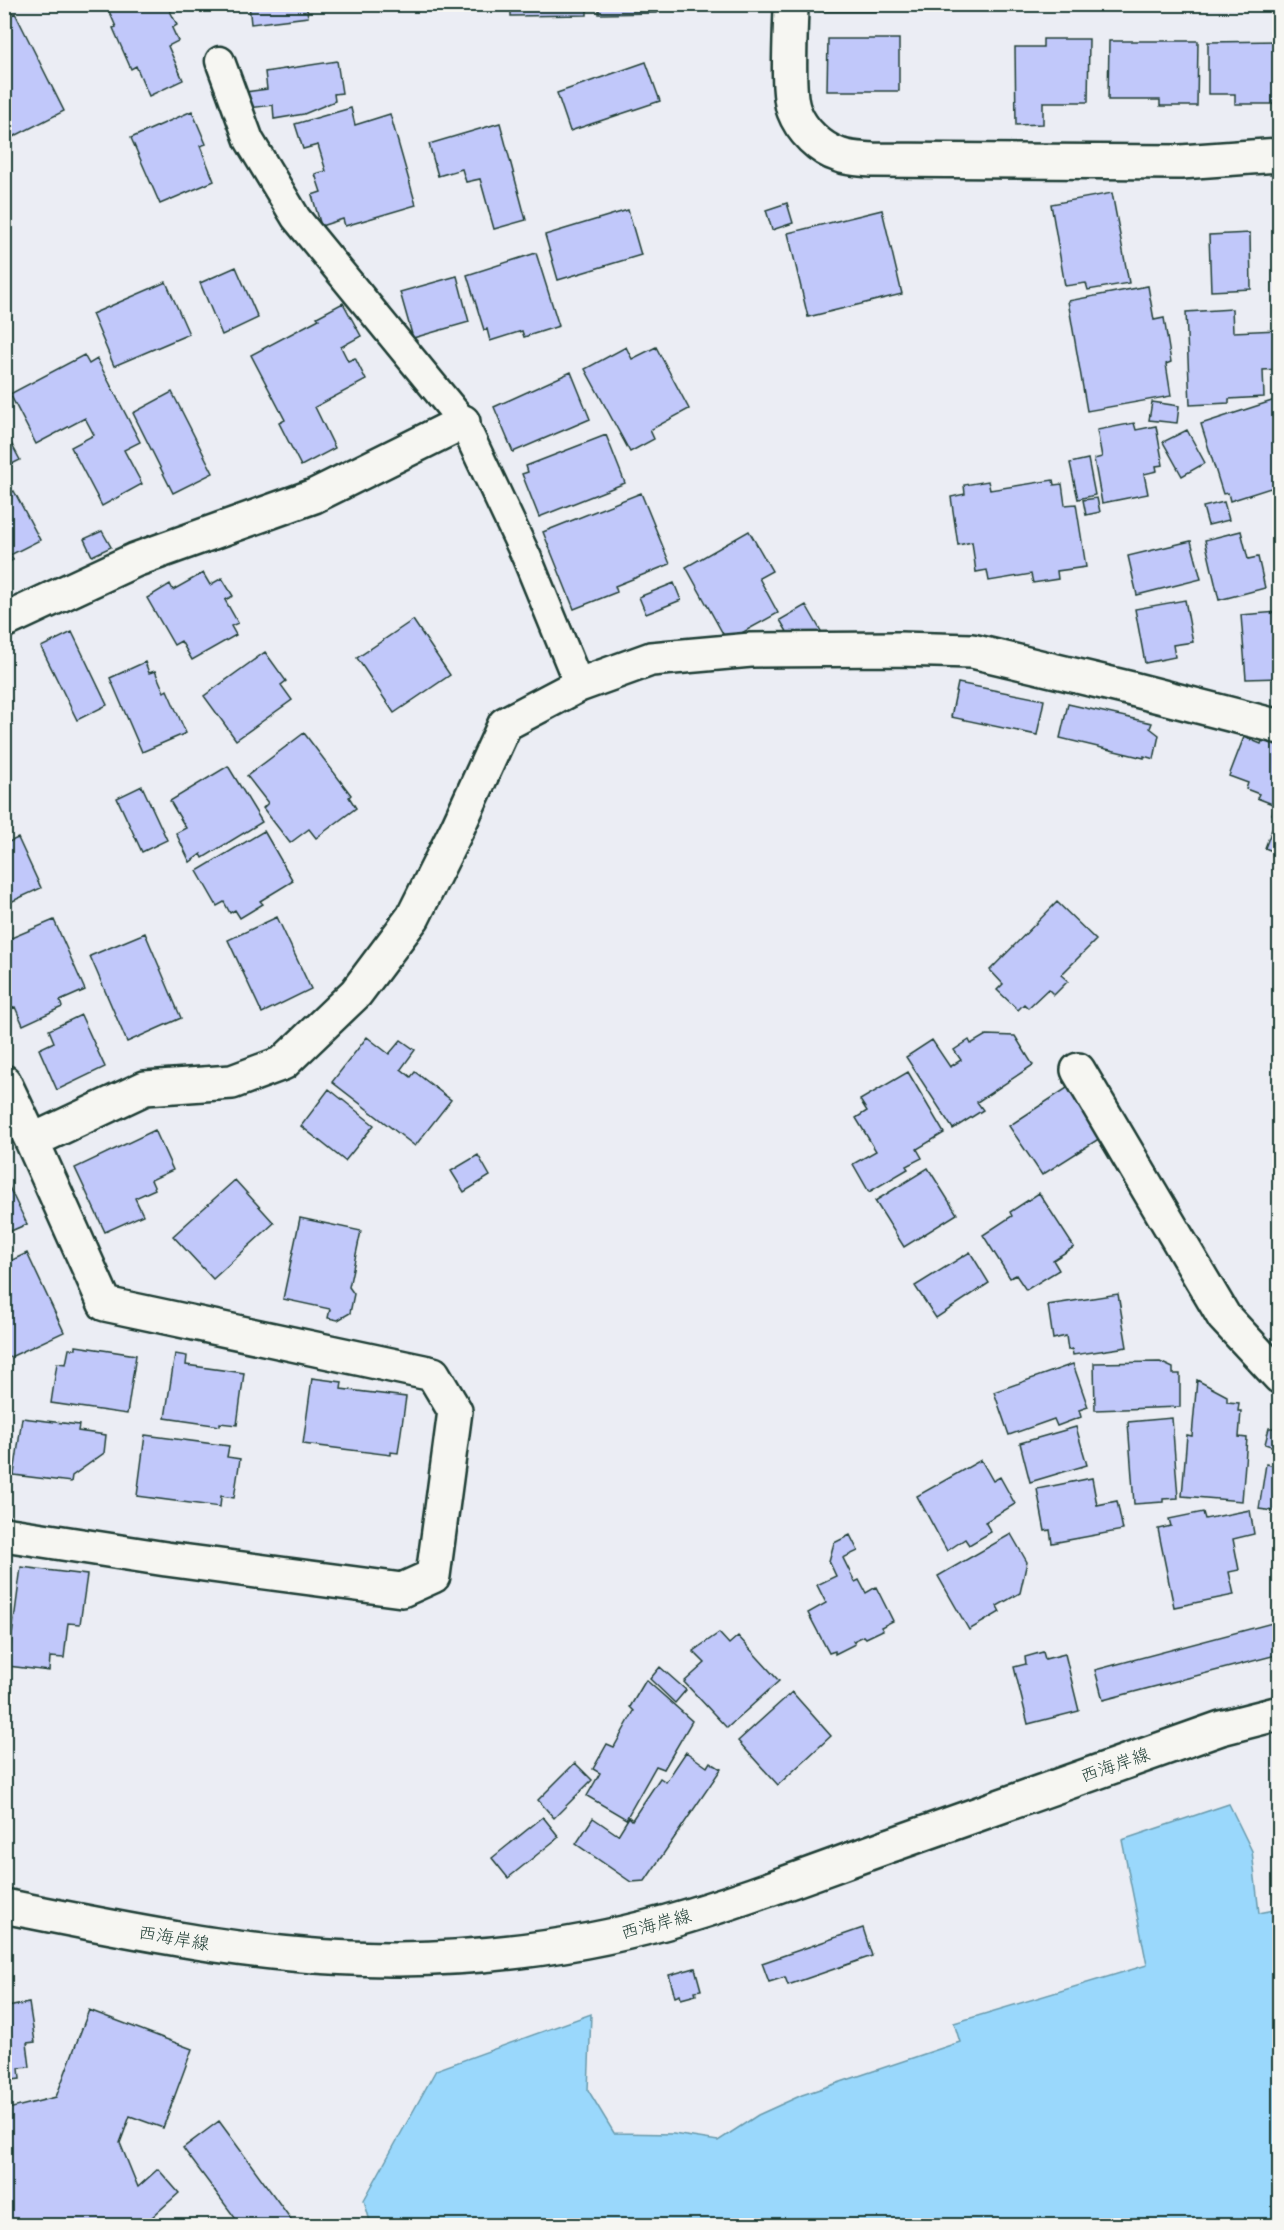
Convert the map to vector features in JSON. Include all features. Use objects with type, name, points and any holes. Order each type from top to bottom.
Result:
[{"type":"street","points":[[791,4],[790,87],[793,110],[803,129],[819,144],[839,155],[872,160],[1181,162],[1280,155]]},
{"type":"street","points":[[4,621],[135,560],[314,496],[463,422]]},
{"type":"street","points":[[32,1141],[145,1088],[232,1082],[284,1063],[356,993],[413,917],[457,829],[505,724],[579,685],[651,660],[751,650],[972,651],[1280,727]]},
{"type":"street","points":[[1078,1070],[1224,1317],[1280,1377]]},
{"type":"street","points":[[4,1082],[105,1304],[433,1374],[455,1411],[433,1576],[402,1590],[166,1559],[4,1534]]},
{"type":"street","name":"西海岸線","points":[[4,1906],[184,1941],[299,1956],[398,1959],[455,1957],[580,1941],[622,1933],[708,1910],[1199,1736],[1280,1713]]},
{"type":"lane","points":[[220,61],[249,140],[296,218],[463,422],[527,558],[579,685]]},
{"type":"water","points":[[1229,1804],[1252,1851],[1259,1913],[1279,1909],[1279,2225],[371,2225],[364,2200],[436,2070],[591,2014],[588,2090],[614,2133],[673,2134],[718,2141],[758,2115],[802,2095],[960,2042],[954,2023],[1147,1965],[1122,1840]]},
{"type":"building","points":[[106,4],[181,4],[182,6],[170,11],[177,25],[172,28],[178,41],[168,46],[183,80],[149,96],[136,66],[131,69],[113,28],[116,27]]},
{"type":"building","points":[[249,4],[306,4],[308,17],[251,24]]},
{"type":"building","points":[[511,4],[587,4],[587,15],[511,16]]},
{"type":"building","points":[[599,4],[657,4],[657,13],[599,14]]},
{"type":"building","points":[[819,4],[878,4],[878,11],[819,11]]},
{"type":"building","points":[[15,13],[64,111],[7,140],[4,134],[4,18]]},
{"type":"building","points":[[828,39],[899,39],[899,91],[827,91]]},
{"type":"building","points":[[1043,39],[1089,39],[1088,102],[1043,102],[1043,124],[1016,125],[1015,47],[1043,47]]},
{"type":"building","points":[[1109,41],[1198,41],[1197,106],[1160,106],[1160,100],[1108,100]]},
{"type":"building","points":[[1280,41],[1280,104],[1235,104],[1235,94],[1208,94],[1208,42]]},
{"type":"building","points":[[337,61],[342,93],[334,94],[335,101],[304,114],[274,119],[273,105],[249,108],[246,92],[267,89],[265,72]]},
{"type":"building","points":[[646,62],[660,101],[570,131],[557,93]]},
{"type":"building","points":[[351,108],[355,125],[390,114],[416,205],[345,226],[343,219],[321,226],[312,195],[321,192],[315,174],[326,171],[318,145],[303,149],[295,124]]},
{"type":"building","points":[[192,111],[206,144],[200,146],[214,181],[160,204],[131,138]]},
{"type":"building","points":[[500,123],[526,220],[494,229],[480,179],[466,182],[462,169],[438,176],[429,144]]},
{"type":"building","points":[[1112,193],[1129,283],[1088,290],[1086,283],[1065,286],[1051,204]]},
{"type":"building","points":[[787,203],[793,223],[772,230],[766,210]]},
{"type":"building","points":[[628,210],[641,255],[558,280],[545,235]]},
{"type":"building","points":[[882,210],[902,294],[808,317],[788,233]]},
{"type":"building","points":[[1250,233],[1251,289],[1211,291],[1209,235]]},
{"type":"building","points":[[536,253],[559,326],[524,337],[522,331],[490,341],[487,329],[484,330],[467,275]]},
{"type":"building","points":[[236,267],[258,318],[222,335],[200,283]]},
{"type":"building","points":[[457,276],[469,322],[413,338],[400,292]]},
{"type":"building","points":[[166,282],[189,334],[114,366],[92,314]]},
{"type":"building","points":[[1148,286],[1154,320],[1164,318],[1171,362],[1166,364],[1171,396],[1087,411],[1068,301]]},
{"type":"building","points":[[343,303],[361,336],[341,347],[348,361],[355,358],[366,380],[315,407],[335,448],[301,466],[279,423],[285,420],[251,355],[319,319],[317,317]]},
{"type":"building","points":[[1232,309],[1233,332],[1280,330],[1280,369],[1263,370],[1264,397],[1229,399],[1229,403],[1190,405],[1186,312]]},
{"type":"building","points":[[626,347],[632,359],[656,347],[689,409],[650,430],[654,439],[630,452],[585,369]]},
{"type":"building","points":[[84,355],[89,364],[97,359],[140,442],[124,450],[142,484],[102,506],[71,447],[94,435],[85,418],[36,444],[10,394]]},
{"type":"building","points":[[571,372],[590,419],[513,452],[494,407]]},
{"type":"building","points":[[172,392],[213,473],[173,493],[133,413]]},
{"type":"building","points":[[1275,400],[1280,413],[1280,485],[1230,501],[1228,493],[1223,494],[1201,424]]},
{"type":"building","points":[[1152,402],[1179,406],[1177,423],[1149,420]]},
{"type":"building","points":[[1134,423],[1136,430],[1156,426],[1163,465],[1156,466],[1157,471],[1144,474],[1148,494],[1102,503],[1094,459],[1102,457],[1097,430]]},
{"type":"building","points":[[4,430],[20,460],[4,468]]},
{"type":"building","points":[[1187,430],[1205,463],[1182,476],[1163,442]]},
{"type":"building","points":[[606,435],[625,483],[539,517],[522,474],[528,472],[526,466]]},
{"type":"building","points":[[1088,459],[1095,495],[1078,499],[1070,463]]},
{"type":"building","points":[[1053,480],[1054,485],[1062,484],[1065,505],[1076,504],[1086,567],[1057,571],[1058,579],[1033,583],[1031,574],[989,581],[987,570],[976,572],[972,542],[958,545],[951,497],[965,494],[964,485],[988,481],[990,490]]},
{"type":"building","points":[[14,491],[40,540],[10,555],[13,560],[4,564],[4,496]]},
{"type":"building","points":[[641,493],[670,564],[615,586],[617,592],[574,609],[543,532]]},
{"type":"building","points":[[1097,498],[1100,512],[1086,515],[1083,500]]},
{"type":"building","points":[[1224,502],[1229,520],[1208,525],[1203,507]]},
{"type":"building","points":[[102,531],[111,547],[92,556],[84,539]]},
{"type":"building","points":[[749,531],[772,571],[759,578],[778,613],[727,641],[686,567]]},
{"type":"building","points":[[1241,531],[1248,559],[1258,557],[1265,588],[1219,600],[1205,540]]},
{"type":"building","points":[[1191,541],[1201,579],[1137,595],[1128,556]]},
{"type":"building","points":[[203,573],[210,585],[222,578],[233,596],[225,600],[238,623],[231,626],[236,635],[192,660],[181,641],[174,645],[147,598],[170,584],[173,590]]},
{"type":"building","points":[[674,583],[681,600],[646,614],[639,597]]},
{"type":"building","points":[[1185,600],[1193,642],[1173,645],[1175,657],[1145,663],[1135,609]]},
{"type":"building","points":[[806,605],[825,638],[792,640],[780,620]]},
{"type":"building","points":[[1278,612],[1280,678],[1246,679],[1241,615]]},
{"type":"building","points":[[413,620],[450,675],[394,713],[357,658]]},
{"type":"building","points":[[72,632],[107,705],[77,720],[41,647]]},
{"type":"building","points":[[265,652],[286,681],[281,685],[292,700],[236,740],[204,696]]},
{"type":"building","points":[[145,662],[149,673],[155,671],[164,692],[167,690],[186,733],[142,752],[110,678]]},
{"type":"building","points":[[958,683],[1044,700],[1037,735],[951,717]]},
{"type":"building","points":[[1068,704],[1152,723],[1150,728],[1159,735],[1154,759],[1060,738]]},
{"type":"building","points":[[304,733],[351,795],[349,797],[356,808],[316,838],[309,829],[290,843],[263,808],[268,803],[247,776]]},
{"type":"building","points":[[1264,736],[1280,742],[1280,854],[1265,848],[1277,816],[1272,814],[1275,805],[1257,798],[1259,794],[1246,789],[1248,783],[1229,776],[1244,737],[1261,744]]},
{"type":"building","points":[[228,766],[262,822],[203,858],[201,854],[190,862],[176,833],[186,828],[170,801]]},
{"type":"building","points":[[142,786],[167,840],[142,852],[117,798]]},
{"type":"building","points":[[264,831],[293,881],[260,901],[263,904],[240,918],[235,910],[230,913],[224,902],[217,906],[197,871]]},
{"type":"building","points":[[18,838],[41,888],[4,905],[4,844]]},
{"type":"building","points":[[1057,902],[1096,940],[1061,975],[1068,981],[1054,995],[1048,989],[1028,1008],[1024,1004],[1018,1010],[997,990],[1003,984],[990,970]]},
{"type":"building","points":[[277,917],[311,989],[262,1013],[228,940]]},
{"type":"building","points":[[54,920],[85,990],[60,1001],[62,1007],[23,1025],[15,1007],[4,1012],[4,941]]},
{"type":"building","points":[[145,933],[181,1018],[127,1042],[90,956]]},
{"type":"building","points":[[81,1015],[105,1067],[57,1090],[39,1049],[54,1042],[49,1030]]},
{"type":"building","points":[[986,1035],[1015,1036],[1033,1065],[977,1102],[983,1110],[953,1129],[906,1057],[932,1040],[950,1067],[961,1060],[954,1050],[969,1040],[971,1044]]},
{"type":"building","points":[[367,1037],[389,1054],[401,1040],[415,1050],[401,1069],[411,1077],[415,1072],[451,1100],[415,1146],[332,1082]]},
{"type":"building","points":[[908,1072],[944,1133],[917,1149],[922,1158],[906,1166],[908,1169],[869,1192],[853,1164],[876,1151],[856,1118],[867,1111],[860,1100]]},
{"type":"building","points":[[1073,1084],[1105,1135],[1042,1175],[1009,1126]]},
{"type":"building","points":[[329,1089],[374,1125],[345,1161],[301,1126]]},
{"type":"building","points":[[155,1130],[173,1170],[151,1180],[155,1189],[135,1198],[143,1215],[105,1232],[75,1168]]},
{"type":"building","points":[[478,1155],[490,1176],[464,1192],[451,1171]]},
{"type":"building","points":[[928,1168],[957,1214],[904,1247],[875,1201]]},
{"type":"building","points":[[4,1177],[27,1224],[4,1234]]},
{"type":"building","points":[[235,1180],[274,1223],[213,1279],[173,1236]]},
{"type":"building","points":[[1039,1193],[1074,1247],[1053,1260],[1059,1270],[1026,1290],[1016,1275],[1010,1278],[983,1235],[1012,1216],[1010,1212]]},
{"type":"building","points":[[300,1218],[361,1231],[349,1287],[354,1294],[350,1313],[338,1320],[328,1318],[330,1309],[283,1299]]},
{"type":"building","points":[[970,1252],[989,1283],[936,1318],[915,1286]]},
{"type":"building","points":[[27,1253],[64,1332],[4,1360],[4,1264]]},
{"type":"building","points":[[1118,1294],[1127,1347],[1073,1355],[1072,1349],[1068,1350],[1066,1336],[1053,1339],[1048,1305]]},
{"type":"building","points":[[76,1346],[136,1355],[127,1414],[51,1403],[57,1363],[66,1364],[69,1349],[76,1349]]},
{"type":"building","points":[[175,1354],[187,1356],[186,1365],[244,1373],[237,1425],[220,1423],[220,1426],[165,1418]]},
{"type":"building","points":[[1160,1362],[1173,1368],[1173,1374],[1180,1374],[1180,1407],[1095,1410],[1094,1363]]},
{"type":"building","points":[[1073,1364],[1088,1407],[1079,1410],[1081,1417],[1057,1426],[1054,1419],[1009,1435],[994,1392]]},
{"type":"building","points":[[312,1378],[342,1382],[341,1389],[406,1397],[398,1453],[391,1452],[391,1455],[303,1444]]},
{"type":"building","points":[[1197,1380],[1227,1396],[1227,1402],[1239,1403],[1238,1411],[1241,1411],[1239,1437],[1247,1438],[1242,1501],[1182,1496],[1187,1435],[1192,1436]]},
{"type":"building","points":[[22,1418],[79,1425],[78,1431],[106,1435],[104,1453],[72,1476],[71,1482],[14,1475]]},
{"type":"building","points":[[1172,1418],[1178,1498],[1163,1499],[1163,1502],[1134,1504],[1128,1422]]},
{"type":"building","points":[[1076,1427],[1087,1465],[1030,1482],[1020,1443]]},
{"type":"building","points":[[1269,1428],[1280,1428],[1280,1449],[1265,1444]]},
{"type":"building","points":[[145,1435],[229,1446],[227,1457],[240,1459],[234,1498],[221,1496],[220,1507],[137,1496]]},
{"type":"building","points":[[981,1460],[993,1481],[1000,1477],[1015,1504],[985,1522],[991,1532],[969,1545],[965,1539],[947,1551],[917,1496]]},
{"type":"building","points":[[1266,1464],[1280,1467],[1280,1512],[1259,1509]]},
{"type":"building","points":[[1092,1478],[1097,1505],[1117,1501],[1123,1530],[1052,1543],[1050,1530],[1045,1531],[1037,1489]]},
{"type":"building","points":[[1250,1510],[1254,1534],[1233,1539],[1239,1570],[1229,1572],[1234,1595],[1174,1607],[1158,1529],[1171,1526],[1169,1519],[1203,1512],[1205,1519]]},
{"type":"building","points":[[1011,1534],[1027,1562],[1020,1593],[997,1606],[1000,1612],[969,1630],[938,1576]]},
{"type":"building","points":[[850,1535],[858,1551],[843,1558],[855,1582],[859,1580],[866,1593],[876,1587],[893,1621],[881,1627],[883,1630],[853,1641],[855,1644],[835,1654],[835,1651],[829,1653],[808,1613],[826,1603],[817,1585],[836,1576],[829,1561],[834,1543]]},
{"type":"building","points":[[21,1567],[87,1575],[80,1624],[68,1623],[64,1658],[50,1657],[49,1671],[8,1666]]},
{"type":"building","points":[[4,1602],[11,1603],[4,1654]]},
{"type":"building","points":[[1280,1621],[1280,1654],[1103,1700],[1095,1670]]},
{"type":"building","points":[[719,1633],[729,1644],[738,1636],[779,1681],[727,1728],[684,1682],[705,1663],[693,1651]]},
{"type":"building","points":[[1043,1652],[1045,1659],[1065,1654],[1079,1711],[1028,1724],[1014,1667],[1026,1664],[1025,1657]]},
{"type":"building","points":[[660,1667],[686,1690],[675,1703],[650,1679]]},
{"type":"building","points":[[646,1680],[692,1721],[664,1769],[656,1766],[626,1819],[587,1796],[600,1773],[593,1769],[607,1744],[614,1747],[634,1711],[630,1707]]},
{"type":"building","points":[[792,1692],[831,1736],[778,1785],[738,1741]]},
{"type":"building","points":[[686,1752],[707,1767],[710,1762],[721,1769],[645,1881],[631,1882],[576,1844],[593,1818],[618,1835],[629,1817],[632,1820],[660,1778],[666,1782]]},
{"type":"building","points":[[575,1763],[592,1780],[554,1818],[538,1800]]},
{"type":"building","points":[[543,1817],[559,1837],[508,1878],[492,1858]]},
{"type":"building","points":[[863,1928],[872,1956],[788,1985],[785,1977],[769,1982],[762,1963]]},
{"type":"building","points":[[695,1968],[701,1990],[695,1991],[696,1995],[681,1999],[680,1995],[675,1997],[669,1975]]},
{"type":"building","points":[[4,1997],[6,1997],[7,2007],[29,2003],[35,2042],[27,2043],[30,2067],[19,2068],[20,2079],[4,2081]]},
{"type":"building","points":[[89,2010],[192,2049],[163,2128],[130,2116],[120,2143],[138,2187],[158,2169],[179,2193],[142,2226],[4,2226],[4,2110],[56,2097]]},
{"type":"building","points":[[219,2121],[296,2226],[241,2226],[183,2148]]}]
